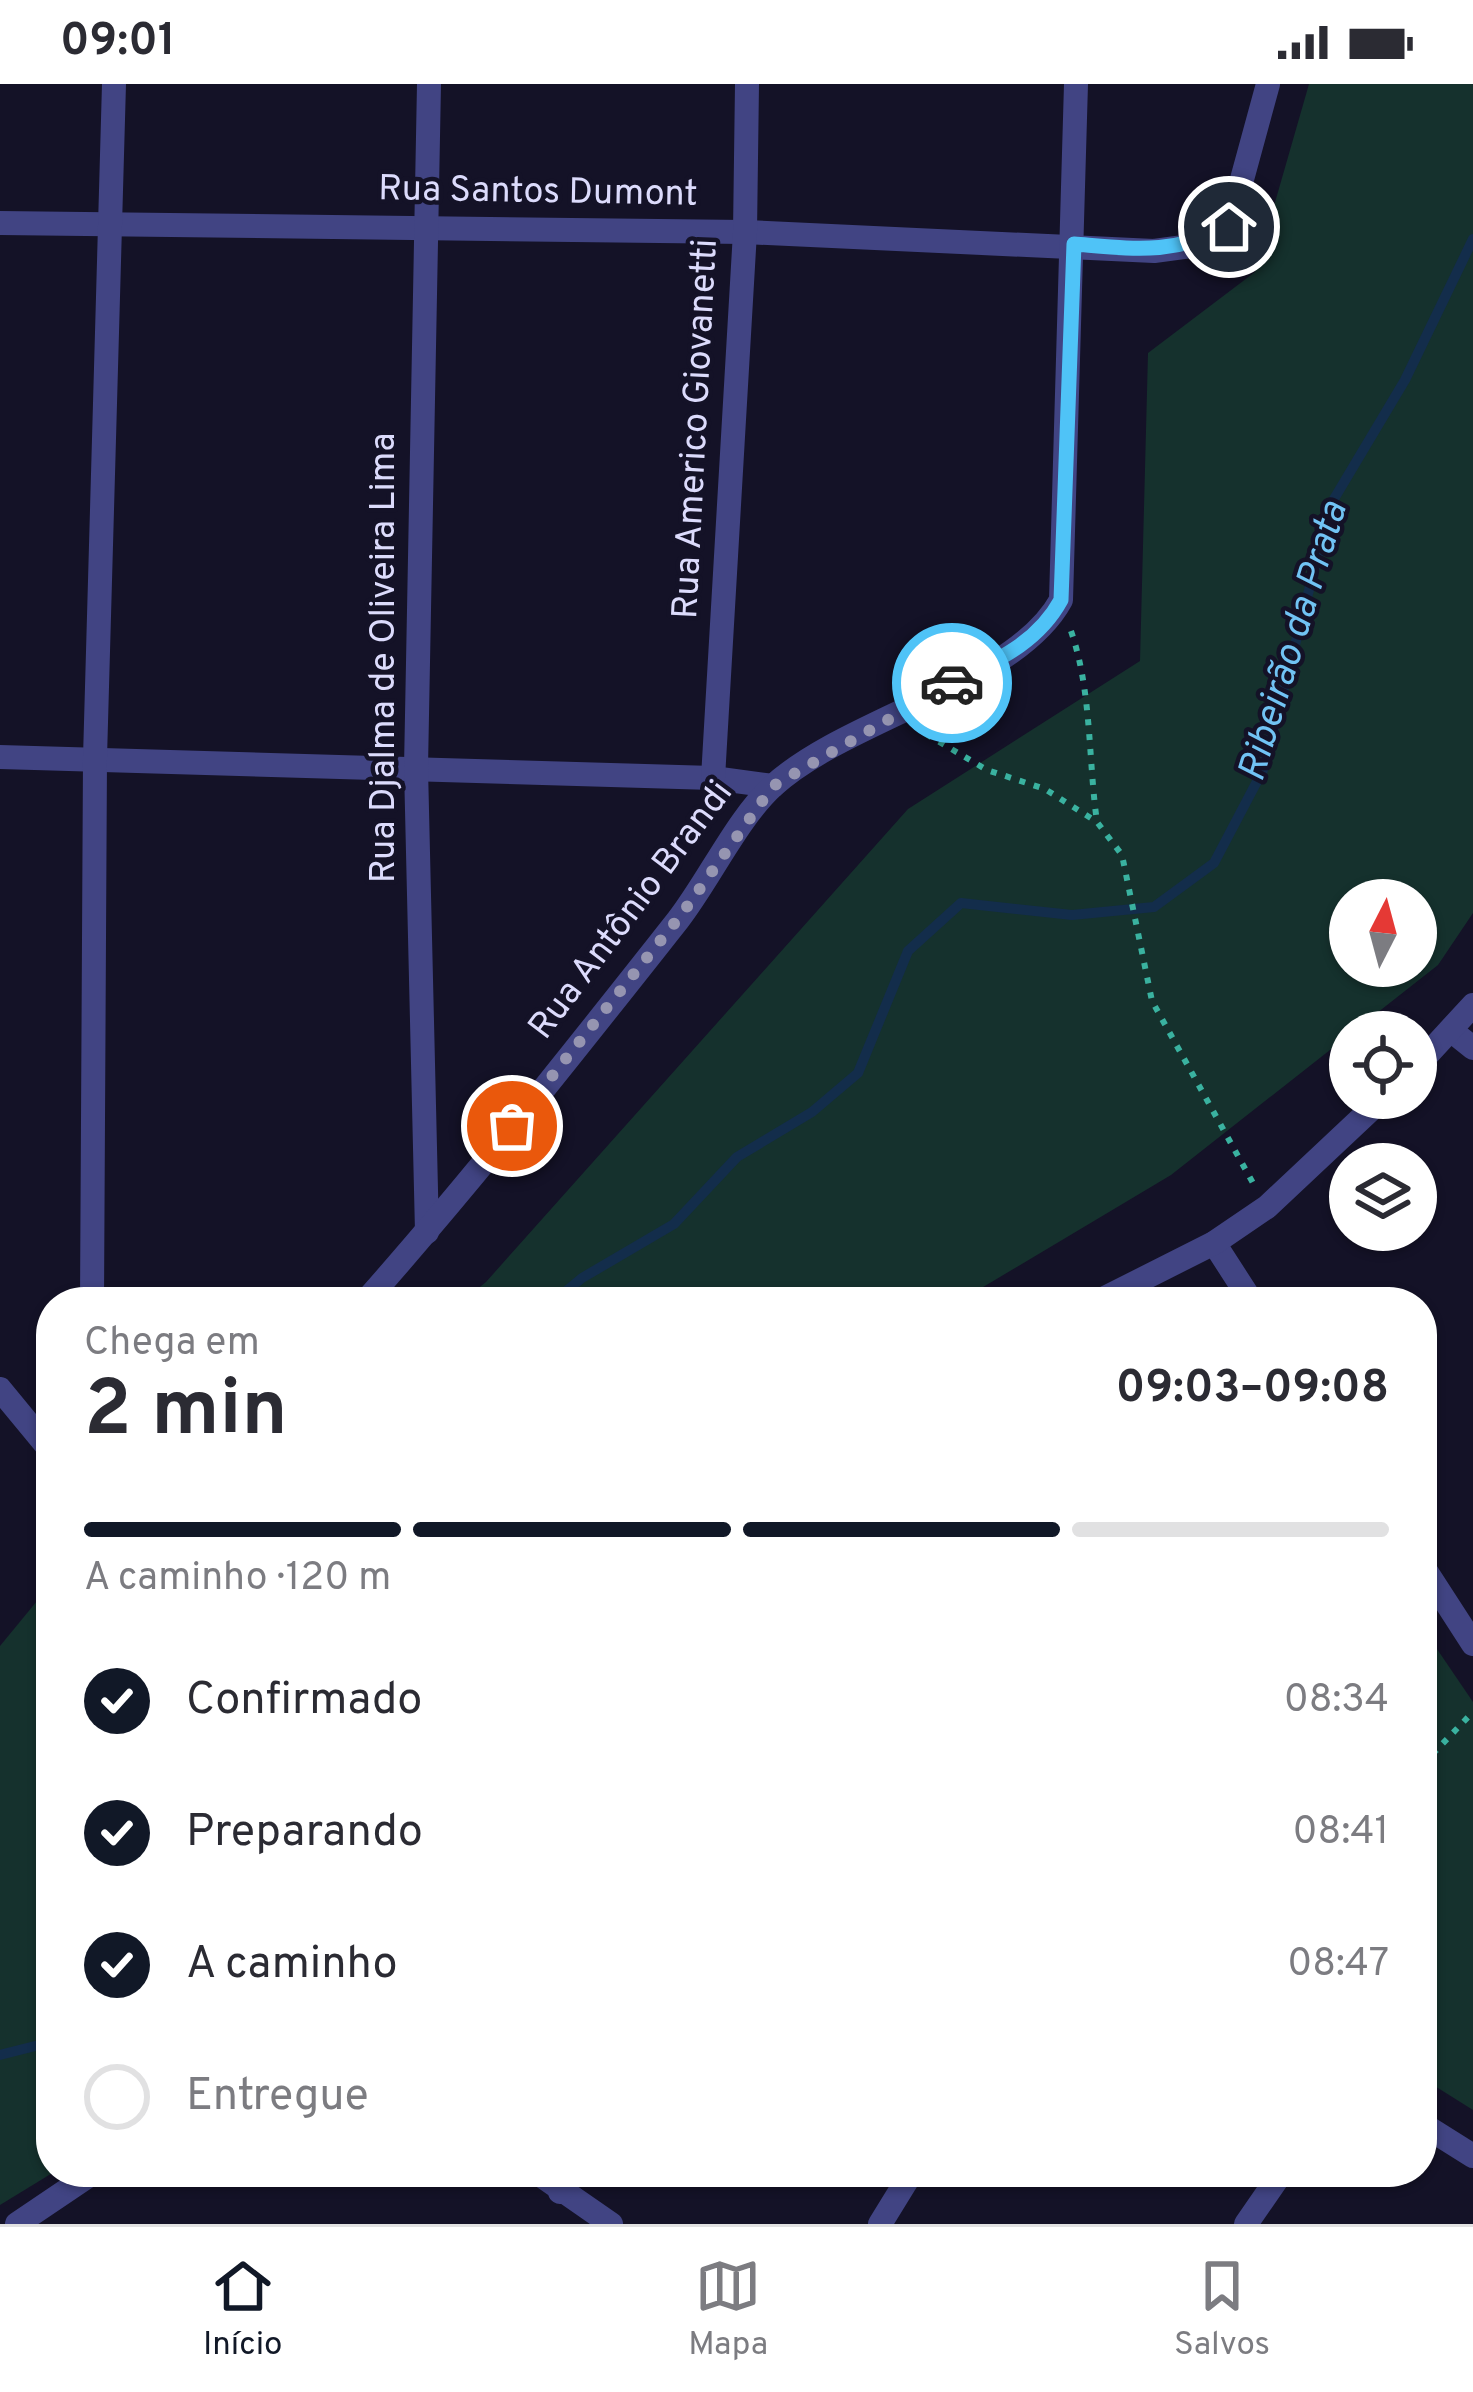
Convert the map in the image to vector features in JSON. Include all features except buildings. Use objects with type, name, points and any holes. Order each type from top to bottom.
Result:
[{"type":"street","points":[[92,1287],[95,758],[114,84]]},
{"type":"street","name":"Rua Djalma de Oliveira Lima","points":[[427,1232],[416,768],[429,84]]},
{"type":"street","name":"Rua Americo Giovanetti","points":[[713,778],[745,232],[747,84]]},
{"type":"street","points":[[1061,600],[1076,84]]},
{"type":"street","name":"Rua Santos Dumont","points":[[0,223],[745,232],[1154,250],[1191,246],[1229,227],[1268,84]]},
{"type":"street","name":"Rua Antônio Brandi","points":[[378,1287],[681,915],[773,786],[892,713],[1018,649],[1047,626],[1061,600]]},
{"type":"street","points":[[0,757],[713,778],[773,786]]},
{"type":"street","points":[[1463,1040],[1473,1005]]},
{"type":"street","points":[[1127,1287],[1214,1244],[1267,1207],[1361,1119]]},
{"type":"street","points":[[1214,1244],[1242,1287]]},
{"type":"street","points":[[0,1389],[36,1433]]},
{"type":"street","points":[[1437,1588],[1473,1644]]},
{"type":"street","points":[[1437,2133],[1473,2156]]},
{"type":"street","points":[[17,2224],[72,2187]]},
{"type":"street","points":[[571,2187],[611,2224]]},
{"type":"street","points":[[880,2224],[903,2187]]},
{"type":"street","points":[[1246,2224],[1272,2187]]},
{"type":"path","points":[[1061,600],[1086,674],[1088,756],[1097,822]]},
{"type":"path","points":[[892,713],[986,770],[1045,789],[1097,822],[1122,855],[1152,1001],[1267,1207]]},
{"type":"path","points":[[1437,1750],[1473,1712]]},
{"type":"green space","points":[[1309,84],[1473,84],[1473,913],[1438,965],[1437,879],[1329,879],[1329,987],[1410,987],[1380,1011],[1329,1011],[1329,1051],[1171,1175],[983,1287],[480,1287],[908,809],[1140,661],[1148,353],[1255,272]]},
{"type":"green space","points":[[36,1602],[36,2183],[0,2205],[0,1646]]},
{"type":"green space","points":[[1437,1649],[1473,1702],[1473,2110],[1437,2087]]},
{"type":"waterway","name":"Ribeirão da Prata","points":[[571,1287],[674,1224],[737,1157],[812,1112],[858,1073],[908,951],[961,903],[1072,915],[1154,907],[1214,863],[1263,770],[1331,504],[1405,380],[1473,239]]},
{"type":"waterway","name":"Ribeirão da Prata","points":[[0,2055],[36,2046]]},
{"type":"way so far","points":[[512,1126],[681,915],[773,786],[892,713],[952,683]]},
{"type":"route","points":[[952,683],[1018,649],[1047,626],[1061,600],[1074,244],[1154,250],[1191,246],[1229,227]]}]
